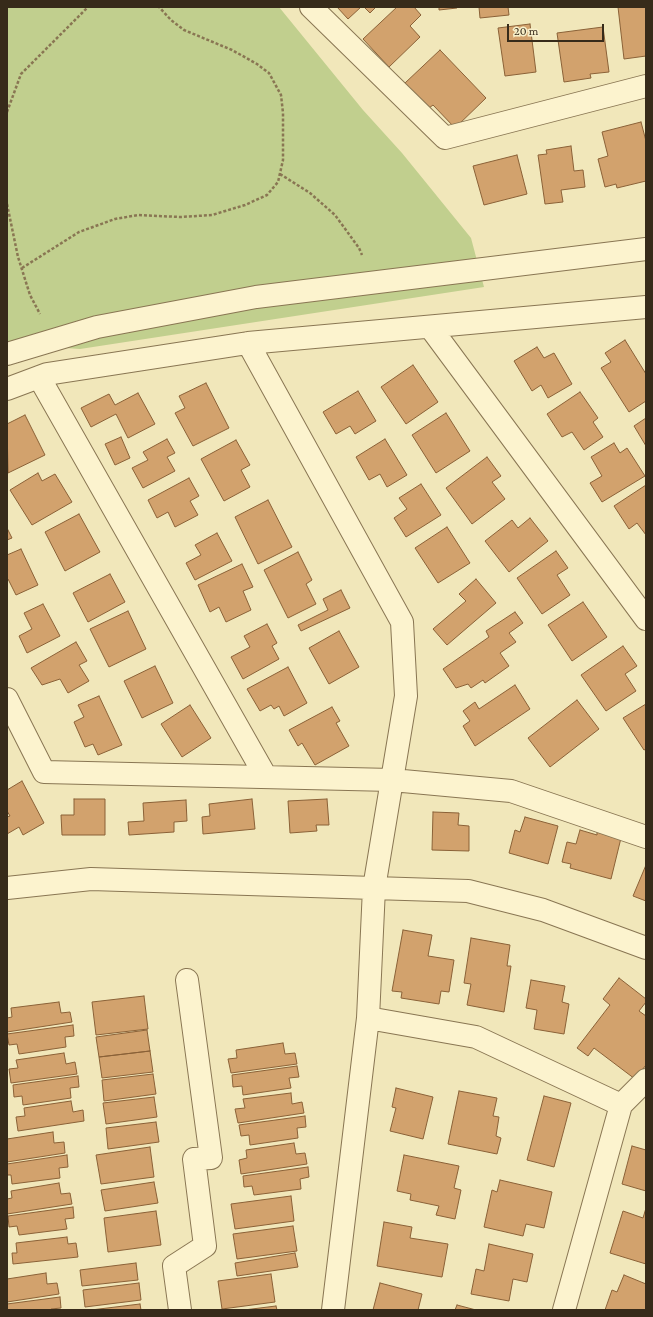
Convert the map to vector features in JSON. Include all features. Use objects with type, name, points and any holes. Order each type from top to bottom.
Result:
[{"type":"street","points":[[311,7],[445,138],[646,86]]},
{"type":"street","points":[[7,354],[97,327],[256,297],[646,250]]},
{"type":"street","points":[[7,389],[47,374],[248,343],[646,307]]},
{"type":"street","points":[[430,327],[646,619]]},
{"type":"street","points":[[248,343],[402,622],[406,696],[374,888],[368,1018],[333,1310]]},
{"type":"street","points":[[39,377],[266,777]]},
{"type":"street","points":[[7,699],[44,772],[392,780],[511,791],[646,837]]},
{"type":"street","points":[[7,888],[91,879],[468,891],[543,910],[646,948]]},
{"type":"street","points":[[180,1310],[174,1266],[205,1246],[194,1159],[211,1158],[187,980]]},
{"type":"street","points":[[368,1018],[476,1037],[621,1105]]},
{"type":"street","points":[[564,1310],[621,1105],[646,1080]]},
{"type":"path","points":[[7,112],[9,103],[21,74],[88,7]]},
{"type":"path","points":[[22,268],[79,232],[115,219],[138,214],[180,218],[212,215],[267,195],[278,182],[283,160],[283,113],[280,95],[269,73],[257,64],[232,50],[184,30],[171,20],[159,7]]},
{"type":"path","points":[[280,174],[310,192],[335,215],[359,248],[375,283]]},
{"type":"path","points":[[7,204],[18,257],[30,295],[53,340]]},
{"type":"green space","points":[[7,7],[279,7],[363,110],[402,153],[471,238],[484,287],[80,349],[7,344]]},
{"type":"building","points":[[337,7],[361,7],[348,19]]},
{"type":"building","points":[[364,7],[376,7],[370,13]]},
{"type":"building","points":[[397,7],[414,7],[421,15],[410,26],[420,37],[389,67],[363,39]]},
{"type":"building","points":[[439,7],[457,7],[457,8],[439,10]]},
{"type":"building","points":[[479,7],[508,7],[509,15],[480,18]]},
{"type":"building","points":[[618,7],[646,7],[646,56],[624,59]]},
{"type":"building","points":[[530,24],[536,72],[505,76],[498,28]]},
{"type":"building","points":[[603,27],[609,72],[590,74],[591,78],[564,82],[557,33]]},
{"type":"building","points":[[440,50],[486,98],[455,128],[433,105],[429,108],[405,83]]},
{"type":"building","points":[[641,122],[646,141],[646,181],[617,188],[616,184],[605,187],[598,159],[608,156],[602,132]]},
{"type":"building","points":[[571,146],[574,171],[583,170],[585,187],[561,190],[563,202],[545,204],[538,155],[547,154],[546,150]]},
{"type":"building","points":[[517,155],[527,194],[484,205],[473,166]]},
{"type":"building","points":[[625,340],[646,374],[646,401],[629,412],[601,368],[611,362],[605,353]]},
{"type":"building","points":[[537,347],[544,358],[554,353],[572,384],[548,398],[541,385],[532,391],[514,361]]},
{"type":"building","points":[[413,365],[438,402],[406,424],[381,387]]},
{"type":"building","points":[[206,383],[229,428],[193,446],[175,413],[185,408],[179,396]]},
{"type":"building","points":[[358,391],[376,421],[355,434],[350,426],[336,434],[323,412]]},
{"type":"building","points":[[580,392],[598,418],[593,422],[603,437],[584,450],[572,432],[562,437],[547,414]]},
{"type":"building","points":[[138,393],[155,424],[128,438],[116,414],[91,427],[81,408],[109,394],[115,405]]},
{"type":"building","points":[[446,413],[470,451],[436,473],[412,435]]},
{"type":"building","points":[[25,415],[45,455],[8,473],[7,424]]},
{"type":"building","points":[[646,418],[646,446],[634,426]]},
{"type":"building","points":[[121,437],[130,458],[115,465],[105,444]]},
{"type":"building","points":[[167,439],[175,453],[167,457],[175,471],[143,488],[132,468],[148,460],[143,452]]},
{"type":"building","points":[[385,439],[407,475],[387,487],[380,474],[369,480],[356,457]]},
{"type":"building","points":[[236,440],[250,465],[241,470],[250,487],[224,501],[201,459]]},
{"type":"building","points":[[614,443],[620,453],[627,448],[645,476],[602,502],[590,483],[602,476],[591,457]]},
{"type":"building","points":[[487,457],[501,476],[492,482],[505,499],[472,524],[446,488]]},
{"type":"building","points":[[38,473],[42,481],[55,474],[72,502],[32,525],[10,490]]},
{"type":"building","points":[[189,478],[199,496],[190,501],[198,515],[175,527],[168,512],[157,518],[148,500]]},
{"type":"building","points":[[421,484],[441,515],[406,537],[394,518],[407,509],[399,498]]},
{"type":"building","points":[[646,485],[646,535],[637,523],[629,529],[614,506]]},
{"type":"building","points":[[268,500],[292,547],[258,564],[235,517]]},
{"type":"building","points":[[79,514],[100,552],[65,571],[45,532]]},
{"type":"building","points":[[530,518],[548,541],[509,572],[485,541],[512,520],[518,528]]},
{"type":"building","points":[[447,527],[470,563],[438,583],[415,548]]},
{"type":"building","points":[[7,528],[12,538],[7,540]]},
{"type":"building","points":[[217,533],[232,561],[195,580],[186,563],[201,555],[195,545]]},
{"type":"building","points":[[21,549],[38,585],[16,595],[8,579],[7,580],[7,555]]},
{"type":"building","points":[[556,551],[568,568],[557,575],[570,595],[542,614],[517,578]]},
{"type":"building","points":[[298,552],[312,580],[306,584],[316,604],[288,618],[264,570]]},
{"type":"building","points":[[242,564],[253,587],[243,591],[251,610],[226,622],[219,607],[210,612],[198,585]]},
{"type":"building","points":[[110,574],[125,602],[88,622],[73,593]]},
{"type":"building","points":[[476,579],[496,603],[447,645],[433,629],[466,601],[459,594]]},
{"type":"building","points":[[341,590],[350,608],[301,631],[298,625],[328,610],[323,599]]},
{"type":"building","points":[[583,602],[607,637],[572,661],[548,625]]},
{"type":"building","points":[[43,604],[60,636],[27,653],[19,636],[32,629],[24,613]]},
{"type":"building","points":[[128,611],[146,649],[109,667],[90,629]]},
{"type":"building","points":[[515,612],[523,623],[509,633],[516,642],[500,653],[509,666],[485,683],[483,680],[471,688],[468,684],[456,688],[443,669],[489,637],[486,631]]},
{"type":"building","points":[[267,624],[277,643],[272,646],[279,659],[243,679],[231,657],[250,647],[244,636]]},
{"type":"building","points":[[339,631],[359,667],[329,684],[309,648]]},
{"type":"building","points":[[76,642],[87,661],[79,665],[89,681],[68,693],[60,679],[42,685],[31,668]]},
{"type":"building","points":[[623,646],[637,666],[625,674],[636,691],[606,711],[581,675]]},
{"type":"building","points":[[155,666],[173,703],[142,718],[124,681]]},
{"type":"building","points":[[288,667],[307,703],[284,716],[279,706],[274,709],[271,705],[260,711],[247,689]]},
{"type":"building","points":[[515,685],[530,709],[475,746],[463,726],[470,721],[463,711],[475,702],[479,709]]},
{"type":"building","points":[[99,696],[122,745],[98,755],[93,744],[85,747],[74,722],[84,717],[78,705]]},
{"type":"building","points":[[577,700],[599,729],[550,767],[528,738]]},
{"type":"building","points":[[646,704],[646,749],[644,750],[623,718]]},
{"type":"building","points":[[190,705],[211,738],[182,757],[161,724]]},
{"type":"building","points":[[332,707],[340,721],[336,723],[349,746],[315,765],[302,743],[298,746],[289,730]]},
{"type":"building","points":[[22,781],[44,823],[23,835],[19,827],[7,834],[7,817],[10,816],[7,811],[7,790]]},
{"type":"building","points":[[74,799],[105,799],[105,835],[62,835],[61,815],[74,815]]},
{"type":"building","points":[[252,799],[255,829],[203,834],[202,817],[210,816],[209,804]]},
{"type":"building","points":[[327,799],[329,825],[316,825],[317,831],[290,833],[288,801]]},
{"type":"building","points":[[186,800],[187,821],[174,822],[174,832],[129,835],[128,822],[144,821],[143,803]]},
{"type":"building","points":[[433,812],[459,813],[458,825],[469,826],[469,851],[432,850]]},
{"type":"building","points":[[525,817],[558,826],[548,864],[509,853],[515,830],[520,832]]},
{"type":"building","points":[[580,830],[597,835],[597,832],[621,838],[611,879],[570,868],[571,864],[562,862],[567,842],[576,844]]},
{"type":"building","points":[[646,865],[646,901],[633,896]]},
{"type":"building","points":[[403,930],[432,935],[428,956],[454,960],[449,992],[441,991],[439,1004],[401,998],[402,992],[392,991]]},
{"type":"building","points":[[471,938],[510,945],[507,966],[511,966],[504,1012],[467,1005],[471,984],[464,983]]},
{"type":"building","points":[[619,978],[646,999],[646,1002],[639,1011],[646,1016],[646,1065],[635,1079],[594,1048],[588,1056],[577,1048],[610,1005],[603,999]]},
{"type":"building","points":[[531,980],[565,986],[562,1002],[569,1004],[564,1034],[534,1029],[537,1010],[526,1008]]},
{"type":"building","points":[[144,996],[148,1029],[96,1035],[92,1002]]},
{"type":"building","points":[[59,1002],[61,1013],[70,1012],[72,1022],[7,1032],[7,1018],[12,1017],[11,1008]]},
{"type":"building","points":[[73,1025],[74,1036],[65,1037],[66,1047],[19,1054],[17,1044],[9,1045],[7,1034]]},
{"type":"building","points":[[147,1030],[150,1051],[99,1057],[96,1037]]},
{"type":"building","points":[[283,1043],[285,1054],[295,1053],[297,1064],[231,1073],[228,1059],[237,1058],[236,1050]]},
{"type":"building","points":[[150,1051],[153,1072],[102,1078],[99,1057]]},
{"type":"building","points":[[64,1053],[66,1064],[75,1062],[77,1074],[11,1083],[9,1069],[18,1068],[16,1060]]},
{"type":"building","points":[[297,1066],[299,1077],[289,1078],[291,1088],[243,1095],[242,1086],[233,1087],[232,1075]]},
{"type":"building","points":[[153,1074],[156,1094],[104,1101],[102,1080]]},
{"type":"building","points":[[78,1076],[79,1087],[70,1088],[71,1098],[23,1105],[22,1096],[14,1097],[13,1085]]},
{"type":"building","points":[[396,1088],[433,1097],[423,1139],[390,1131],[396,1108],[392,1107]]},
{"type":"building","points":[[459,1091],[497,1098],[493,1116],[499,1117],[496,1136],[501,1138],[497,1154],[448,1144]]},
{"type":"building","points":[[291,1093],[292,1104],[302,1102],[304,1113],[238,1123],[235,1109],[245,1108],[243,1099]]},
{"type":"building","points":[[544,1096],[571,1103],[554,1167],[527,1160]]},
{"type":"building","points":[[154,1097],[157,1117],[106,1124],[103,1103]]},
{"type":"building","points":[[71,1101],[73,1112],[83,1110],[84,1121],[18,1131],[16,1117],[25,1116],[24,1108]]},
{"type":"building","points":[[305,1116],[306,1127],[297,1128],[298,1138],[250,1145],[249,1135],[241,1136],[239,1125]]},
{"type":"building","points":[[156,1122],[159,1142],[108,1149],[106,1128]]},
{"type":"building","points":[[53,1132],[54,1143],[64,1142],[65,1153],[7,1162],[7,1139]]},
{"type":"building","points":[[294,1143],[296,1154],[305,1153],[307,1164],[241,1174],[239,1160],[247,1158],[246,1150]]},
{"type":"building","points":[[632,1146],[646,1150],[646,1191],[622,1184]]},
{"type":"building","points":[[150,1147],[154,1177],[101,1184],[96,1155]]},
{"type":"building","points":[[67,1155],[68,1167],[59,1168],[60,1178],[12,1184],[11,1175],[7,1175],[7,1164]]},
{"type":"building","points":[[404,1155],[459,1166],[454,1188],[461,1190],[455,1219],[436,1215],[439,1206],[410,1200],[411,1194],[397,1191]]},
{"type":"building","points":[[308,1167],[309,1177],[300,1179],[301,1189],[254,1195],[252,1186],[244,1187],[243,1176]]},
{"type":"building","points":[[500,1180],[552,1192],[544,1228],[526,1224],[523,1236],[484,1227],[492,1190],[497,1192]]},
{"type":"building","points":[[154,1182],[158,1203],[105,1211],[101,1190]]},
{"type":"building","points":[[59,1183],[61,1194],[70,1193],[72,1204],[7,1214],[7,1199],[12,1198],[11,1191]]},
{"type":"building","points":[[291,1196],[294,1221],[235,1229],[231,1204]]},
{"type":"building","points":[[73,1207],[74,1218],[65,1219],[67,1229],[19,1235],[17,1226],[9,1227],[8,1216]]},
{"type":"building","points":[[646,1208],[646,1264],[610,1253],[623,1211],[643,1218]]},
{"type":"building","points":[[156,1211],[161,1245],[108,1252],[104,1218]]},
{"type":"building","points":[[384,1222],[412,1227],[410,1238],[448,1244],[442,1277],[377,1266]]},
{"type":"building","points":[[293,1226],[297,1251],[237,1259],[233,1234]]},
{"type":"building","points":[[67,1237],[68,1244],[76,1243],[78,1257],[13,1264],[12,1253],[17,1253],[16,1243]]},
{"type":"building","points":[[489,1244],[533,1254],[527,1282],[513,1279],[509,1301],[471,1294],[476,1269],[484,1271]]},
{"type":"building","points":[[295,1253],[298,1267],[237,1276],[235,1263]]},
{"type":"building","points":[[136,1263],[138,1280],[82,1286],[80,1270]]},
{"type":"building","points":[[46,1273],[47,1284],[57,1283],[59,1294],[7,1302],[7,1279]]},
{"type":"building","points":[[271,1274],[275,1302],[222,1309],[218,1281]]},
{"type":"building","points":[[624,1275],[646,1284],[646,1310],[605,1310],[612,1290],[617,1292]]},
{"type":"building","points":[[139,1283],[141,1300],[85,1307],[83,1290]]},
{"type":"building","points":[[380,1283],[422,1294],[418,1310],[373,1310]]},
{"type":"building","points":[[60,1297],[61,1308],[51,1309],[52,1310],[7,1310],[7,1304]]},
{"type":"building","points":[[140,1304],[141,1310],[91,1310]]},
{"type":"building","points":[[457,1305],[476,1310],[455,1310]]},
{"type":"building","points":[[276,1306],[277,1310],[244,1310]]}]
